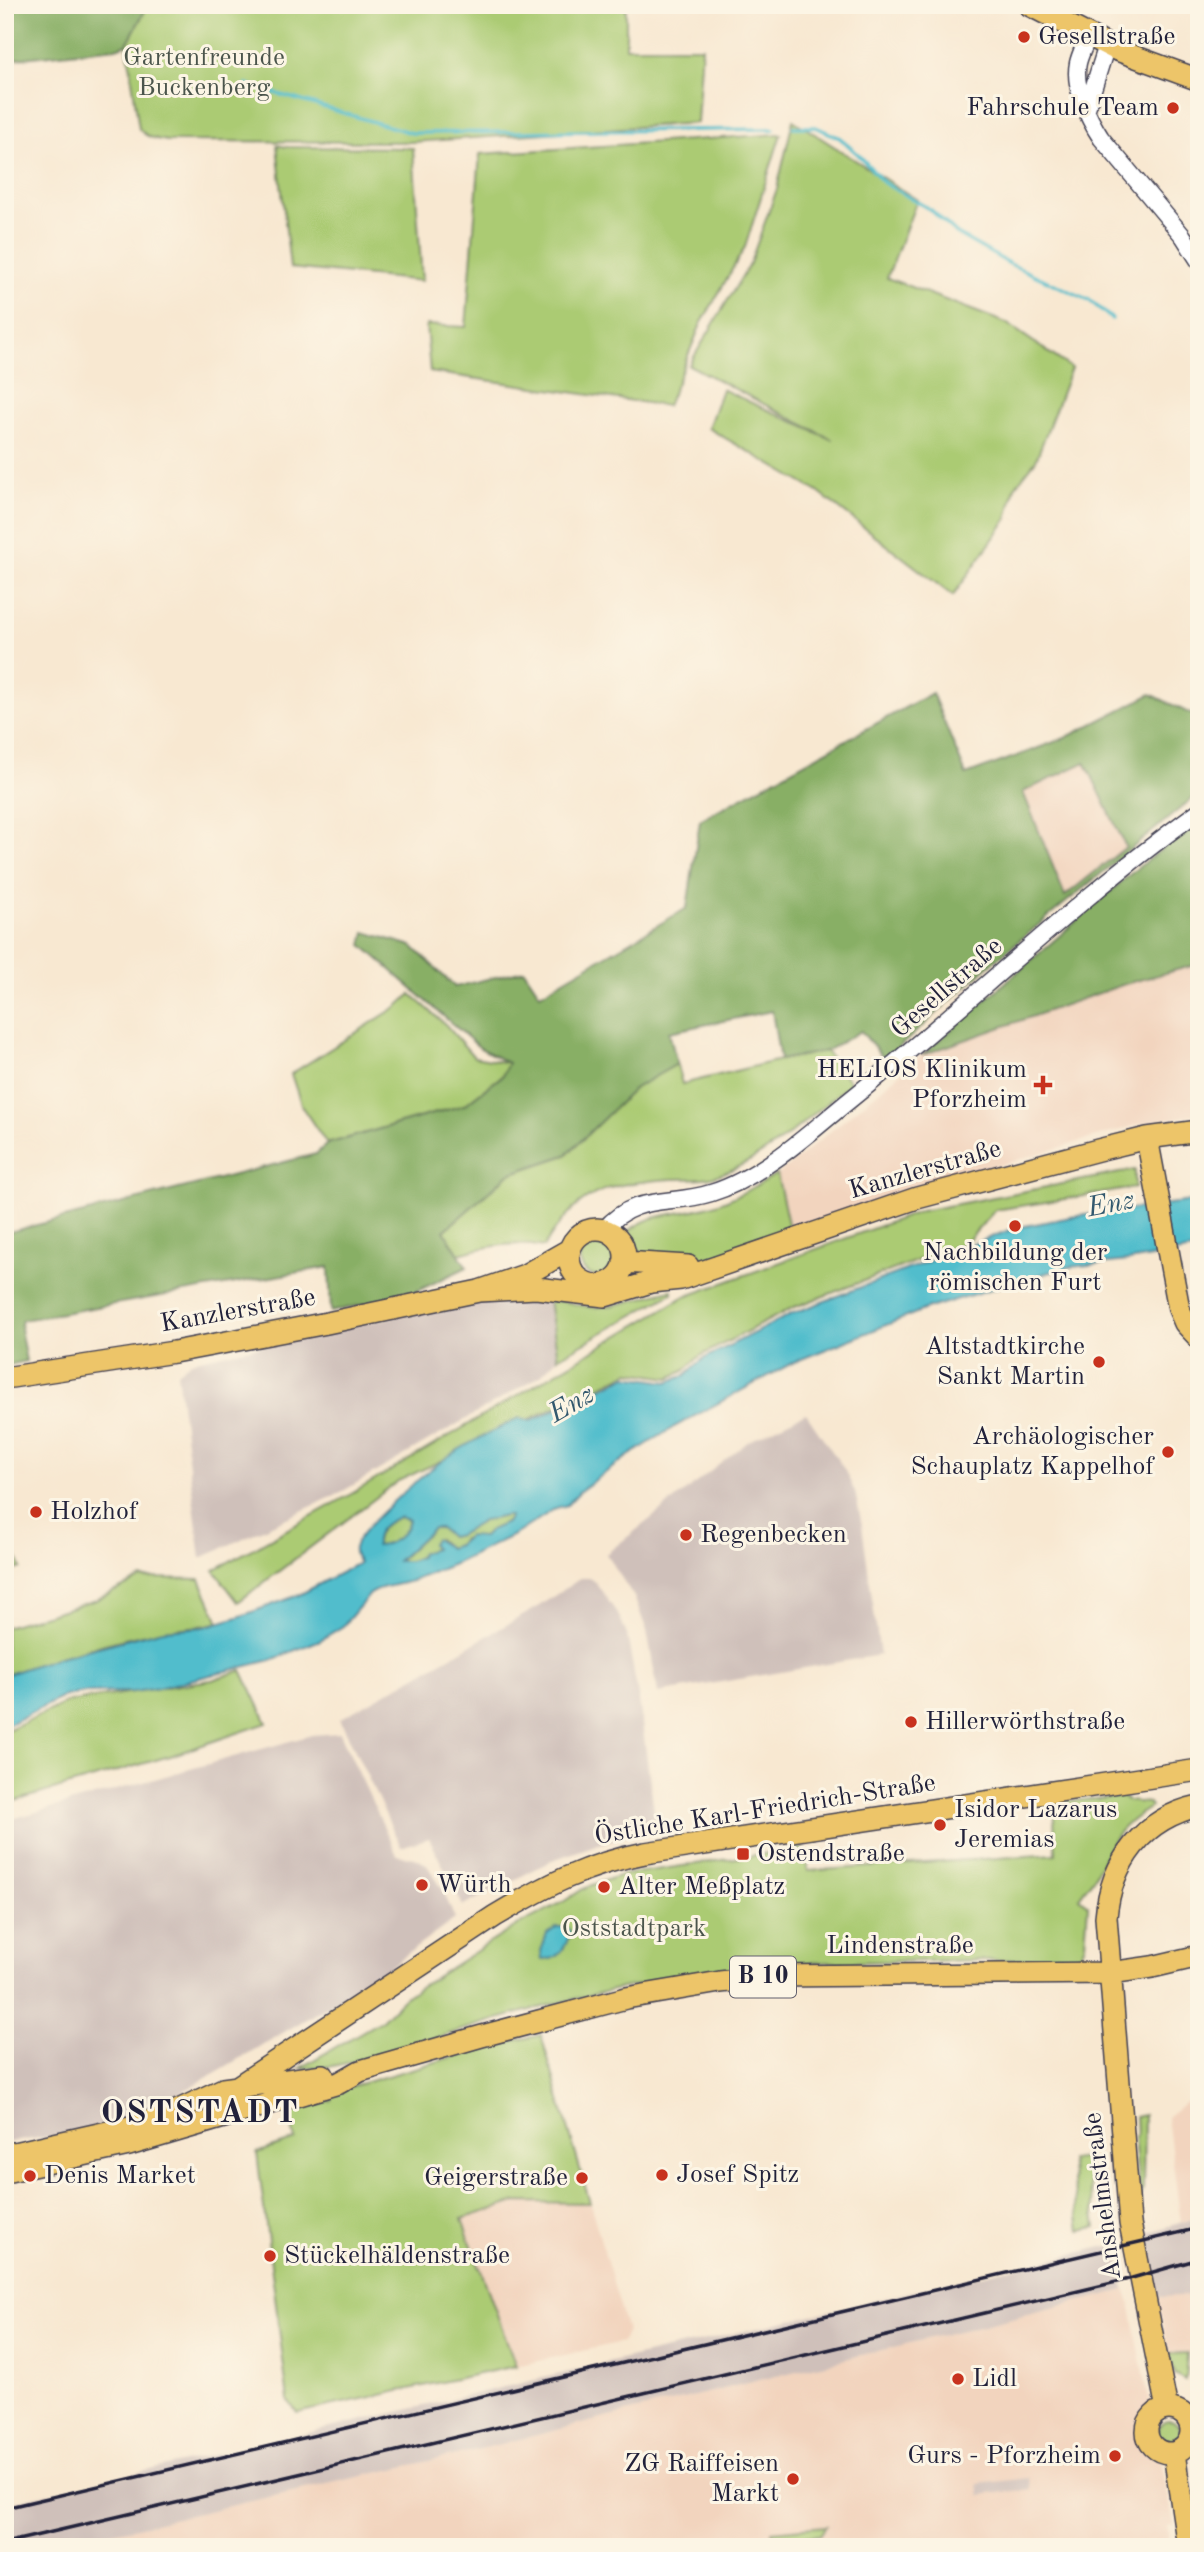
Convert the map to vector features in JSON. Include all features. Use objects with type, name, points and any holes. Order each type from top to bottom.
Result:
[{"type":"main road","points":[[1029,5],[1097,41],[1199,80]]},
{"type":"main road","name":"Kanzlerstraße","points":[[479,1291],[536,1288],[605,1296],[650,1282],[681,1279],[917,1198],[1150,1154],[1199,1131]]},
{"type":"main road","points":[[1150,1154],[1174,1287],[1182,1316],[1199,1338]]},
{"type":"main road","points":[[604,1230],[621,1242],[624,1262]]},
{"type":"main road","name":"Kanzlerstraße","points":[[5,1378],[174,1352],[479,1291],[525,1275],[569,1250],[573,1242],[586,1231],[604,1230]]},
{"type":"main road","points":[[569,1250],[573,1273]]},
{"type":"main road","name":"Kanzlerstraße","points":[[525,1275],[573,1273],[581,1281],[602,1285],[620,1273],[624,1262],[677,1267],[721,1264]]},
{"type":"main road","name":"Östliche Karl-Friedrich-Straße","points":[[208,2123],[231,2102],[237,2087],[272,2084],[537,1891],[598,1864],[645,1853],[1199,1770]]},
{"type":"main road","name":"Anshelmstraße","points":[[1167,2409],[1130,2223],[1106,1934],[1107,1904],[1109,1891],[1121,1862],[1138,1838],[1159,1822],[1199,1806]]},
{"type":"main road","name":"Lindenstraße","points":[[208,2123],[272,2084],[360,2071],[482,2035],[626,1998],[735,1979],[775,1976],[1110,1973],[1199,1956]]},
{"type":"main road","points":[[5,2155],[131,2127],[170,2114],[211,2094],[237,2087]]},
{"type":"main road","name":"B 10","points":[[5,2172],[99,2153],[208,2123]]},
{"type":"main road","points":[[1167,2409],[1183,2414],[1191,2427],[1188,2443],[1174,2453],[1159,2451],[1148,2436],[1150,2420],[1156,2413],[1167,2409]]},
{"type":"main road","points":[[1174,2453],[1188,2547]]},
{"type":"street","points":[[1097,41],[1078,64],[1077,84],[1092,124],[1183,236],[1199,261]]},
{"type":"street","name":"Gesellstraße","points":[[604,1230],[614,1217],[629,1208],[710,1194],[749,1177],[779,1157],[931,1035],[1099,887],[1199,811]]},
{"type":"shaded area","points":[[1085,762],[1127,847],[1065,896],[1023,791]]},
{"type":"shaded area","name":"HELIOS Klinikum Pforzheim","points":[[1199,964],[1199,1114],[1144,1123],[914,1190],[792,1234],[778,1175],[922,1055],[1125,984]]},
{"type":"shaded area","points":[[548,1291],[558,1358],[540,1376],[338,1494],[201,1558],[177,1372],[191,1361],[468,1301]]},
{"type":"shaded area","points":[[806,1413],[844,1469],[855,1492],[880,1655],[658,1693],[647,1631],[634,1597],[606,1554],[749,1441]]},
{"type":"shaded area","points":[[581,1578],[589,1578],[596,1583],[619,1616],[627,1635],[656,1825],[555,1859],[463,1906],[429,1838],[401,1847],[340,1719],[533,1610]]},
{"type":"shaded area","points":[[340,1733],[397,1855],[415,1858],[426,1864],[442,1888],[455,1919],[369,1982],[191,2087],[106,2128],[5,2143],[5,1821],[312,1735]]},
{"type":"shaded area","points":[[1199,2094],[1199,2217],[1181,2222],[1167,2117]]},
{"type":"shaded area","points":[[516,2202],[590,2203],[627,2331],[622,2342],[516,2366],[462,2219]]},
{"type":"shaded area","points":[[1199,2217],[1199,2295],[1157,2297],[1144,2234]]},
{"type":"shaded area","points":[[1116,2244],[1125,2290],[456,2455],[48,2547],[5,2547],[5,2504]]},
{"type":"shaded area","points":[[1125,2290],[1130,2303],[1174,2525],[1167,2526],[1169,2547],[48,2547],[456,2455]]},
{"type":"shaded area","points":[[1199,2295],[1199,2358],[1187,2353],[1168,2352],[1157,2297]]},
{"type":"shaded area","points":[[1030,2478],[1031,2489],[980,2495],[978,2484]]},
{"type":"green space","points":[[5,5],[148,5],[127,44],[116,48],[5,60]]},
{"type":"green space","name":"Gartenfreunde Buckenberg","points":[[148,5],[479,5],[583,10],[626,7],[626,47],[702,47],[697,123],[412,142],[159,140],[139,129],[127,44]]},
{"type":"green space","points":[[793,120],[917,200],[887,278],[1006,323],[1071,368],[1036,460],[1015,487],[1007,519],[953,596],[818,492],[708,428],[722,389],[833,440],[689,365],[750,263],[777,189]]},
{"type":"green space","points":[[781,134],[745,247],[701,324],[667,406],[430,372],[426,325],[466,327],[480,154]]},
{"type":"green space","points":[[277,145],[413,148],[422,281],[290,268]]},
{"type":"green space","points":[[932,693],[966,775],[1065,738],[1151,694],[1199,718],[1199,793],[986,968],[885,1060],[861,1031],[826,1051],[780,1060],[772,1011],[669,1032],[677,1064],[635,1088],[566,1155],[509,1174],[444,1231],[467,1267],[413,1293],[331,1312],[329,1267],[22,1320],[20,1328],[26,1361],[5,1366],[5,1233],[316,1154],[327,1144],[464,1105],[502,1076],[508,1063],[480,1048],[362,945],[365,932],[412,946],[455,987],[524,970],[540,994],[687,908],[700,820]],"holes":[[[1085,762],[1126,847],[1065,896],[1023,792]]]},
{"type":"green space","points":[[1199,820],[1199,964],[1125,984],[922,1055],[1135,870]]},
{"type":"green space","points":[[411,994],[446,1025],[474,1057],[509,1063],[502,1076],[464,1105],[327,1144],[302,1107],[291,1074],[398,1006]]},
{"type":"green space","points":[[826,1051],[851,1083],[787,1136],[734,1169],[710,1177],[630,1184],[597,1193],[569,1213],[544,1247],[501,1245],[459,1254],[444,1231],[509,1174],[566,1155],[635,1088],[677,1064],[682,1084]]},
{"type":"green space","points":[[1135,1170],[1135,1188],[995,1210],[967,1242],[792,1308],[700,1356],[684,1371],[669,1378],[630,1372],[398,1481],[238,1602],[214,1570],[353,1493],[682,1298],[921,1211]]},
{"type":"green space","points":[[777,1174],[791,1237],[730,1254],[688,1260],[667,1260],[628,1246],[628,1232],[646,1221],[716,1204]]},
{"type":"green space","points":[[597,1242],[609,1247],[614,1259],[609,1271],[597,1276],[585,1271],[580,1259],[585,1247]]},
{"type":"green space","points":[[672,1290],[672,1293],[558,1358],[549,1301],[601,1307]]},
{"type":"green space","points":[[510,1516],[506,1523],[490,1530],[483,1537],[463,1539],[458,1545],[448,1548],[438,1539],[435,1549],[410,1561],[397,1562],[433,1528],[440,1528],[450,1537],[459,1535],[483,1521]]},
{"type":"green space","points":[[399,1517],[409,1520],[401,1535],[387,1544],[376,1546],[377,1536],[382,1528]]},
{"type":"green space","points":[[5,1522],[21,1568],[5,1573]]},
{"type":"green space","points":[[142,1578],[200,1579],[219,1622],[121,1640],[5,1675],[5,1627],[96,1600]]},
{"type":"green space","points":[[242,1670],[267,1723],[173,1755],[5,1804],[5,1731],[68,1702],[212,1680]]},
{"type":"green space","name":"Oststadtpark","points":[[1124,1797],[1128,1801],[1149,1803],[1151,1807],[1130,1822],[1117,1836],[1079,1898],[1088,1905],[1085,1945],[1081,1954],[1070,1959],[776,1963],[745,1967],[683,1976],[592,1995],[512,2015],[352,2062],[321,2068],[300,2068],[382,2020],[406,1996],[516,1926],[586,1887],[622,1875],[803,1848],[808,1871],[1056,1854],[1053,1802]]},
{"type":"green space","points":[[541,2035],[590,2203],[516,2202],[462,2219],[516,2366],[297,2413],[288,2400],[257,2153],[295,2140],[289,2112],[332,2100],[329,2093],[487,2047]]},
{"type":"green space","points":[[1144,2115],[1143,2188],[1140,2202],[1134,2136],[1135,2117]]},
{"type":"green space","points":[[1086,2158],[1096,2227],[1080,2230],[1070,2160]]},
{"type":"green space","points":[[1187,2353],[1185,2380],[1174,2374],[1169,2354]]},
{"type":"green space","points":[[1169,2420],[1180,2427],[1181,2432],[1174,2443],[1169,2444],[1158,2437],[1157,2432],[1164,2421]]},
{"type":"green space","points":[[826,2526],[820,2535],[773,2540],[772,2531]]},
{"type":"water","name":"Enz","points":[[1199,1200],[1199,1249],[1128,1261],[1069,1267],[926,1309],[794,1362],[674,1427],[580,1491],[567,1505],[556,1508],[516,1534],[456,1563],[370,1594],[343,1626],[320,1640],[271,1660],[158,1688],[65,1696],[5,1726],[5,1675],[56,1658],[163,1630],[204,1627],[299,1595],[359,1563],[354,1548],[368,1527],[429,1471],[460,1449],[519,1418],[531,1421],[627,1376],[667,1382],[684,1376],[703,1359],[791,1314],[1015,1228],[1071,1217]],"holes":[[[510,1516],[506,1523],[490,1530],[483,1537],[468,1536],[458,1545],[449,1548],[435,1539],[431,1544],[435,1549],[421,1553],[420,1557],[410,1561],[397,1561],[433,1528],[440,1528],[450,1537],[459,1535],[483,1521]],[[399,1517],[409,1520],[405,1530],[392,1541],[376,1546],[377,1536],[382,1528]]]},
{"type":"water","points":[[557,1927],[566,1927],[570,1931],[567,1942],[558,1955],[542,1960],[541,1951],[547,1934]]},
{"type":"waterway","points":[[247,85],[412,133],[774,129]]},
{"type":"waterway","points":[[793,127],[816,127],[840,138],[884,183],[931,210],[957,234],[1010,264],[1089,300],[1112,319]]},
{"type":"railway","points":[[5,2508],[1199,2228]]},
{"type":"railway","points":[[5,2543],[1125,2280],[1199,2259]]},
{"type":"place","name":"Gesellstraße","points":[[1024,37]]},
{"type":"place","name":"Fahrschule Team","points":[[1173,108]]},
{"type":"place","name":"HELIOS Klinikum Pforzheim","points":[[1043,1085]]},
{"type":"place","name":"Nachbildung der römischen Furt","points":[[1015,1226]]},
{"type":"place","name":"Altstadtkirche Sankt Martin","points":[[1099,1362]]},
{"type":"place","name":"Archäologischer Schauplatz Kappelhof","points":[[1168,1452]]},
{"type":"place","name":"Holzhof","points":[[36,1512]]},
{"type":"place","name":"Regenbecken","points":[[686,1535]]},
{"type":"place","name":"Hillerwörthstraße","points":[[911,1722]]},
{"type":"place","name":"Isidor Lazarus Jeremias","points":[[940,1825]]},
{"type":"place","name":"Ostendstraße","points":[[743,1854]]},
{"type":"place","name":"Würth","points":[[422,1885]]},
{"type":"place","name":"Alter Meßplatz","points":[[604,1887]]},
{"type":"place","name":"Josef Spitz","points":[[662,2175]]},
{"type":"place","name":"Denis Market","points":[[30,2176]]},
{"type":"place","name":"Geigerstraße","points":[[582,2178]]},
{"type":"place","name":"Stückelhäldenstraße","points":[[270,2256]]},
{"type":"place","name":"Lidl","points":[[958,2379]]},
{"type":"place","name":"Gurs - Pforzheim","points":[[1115,2456]]},
{"type":"place","name":"ZG Raiffeisen Markt","points":[[793,2479]]},
{"type":"district","name":"OSTSTADT","points":[[200,2113]]}]
